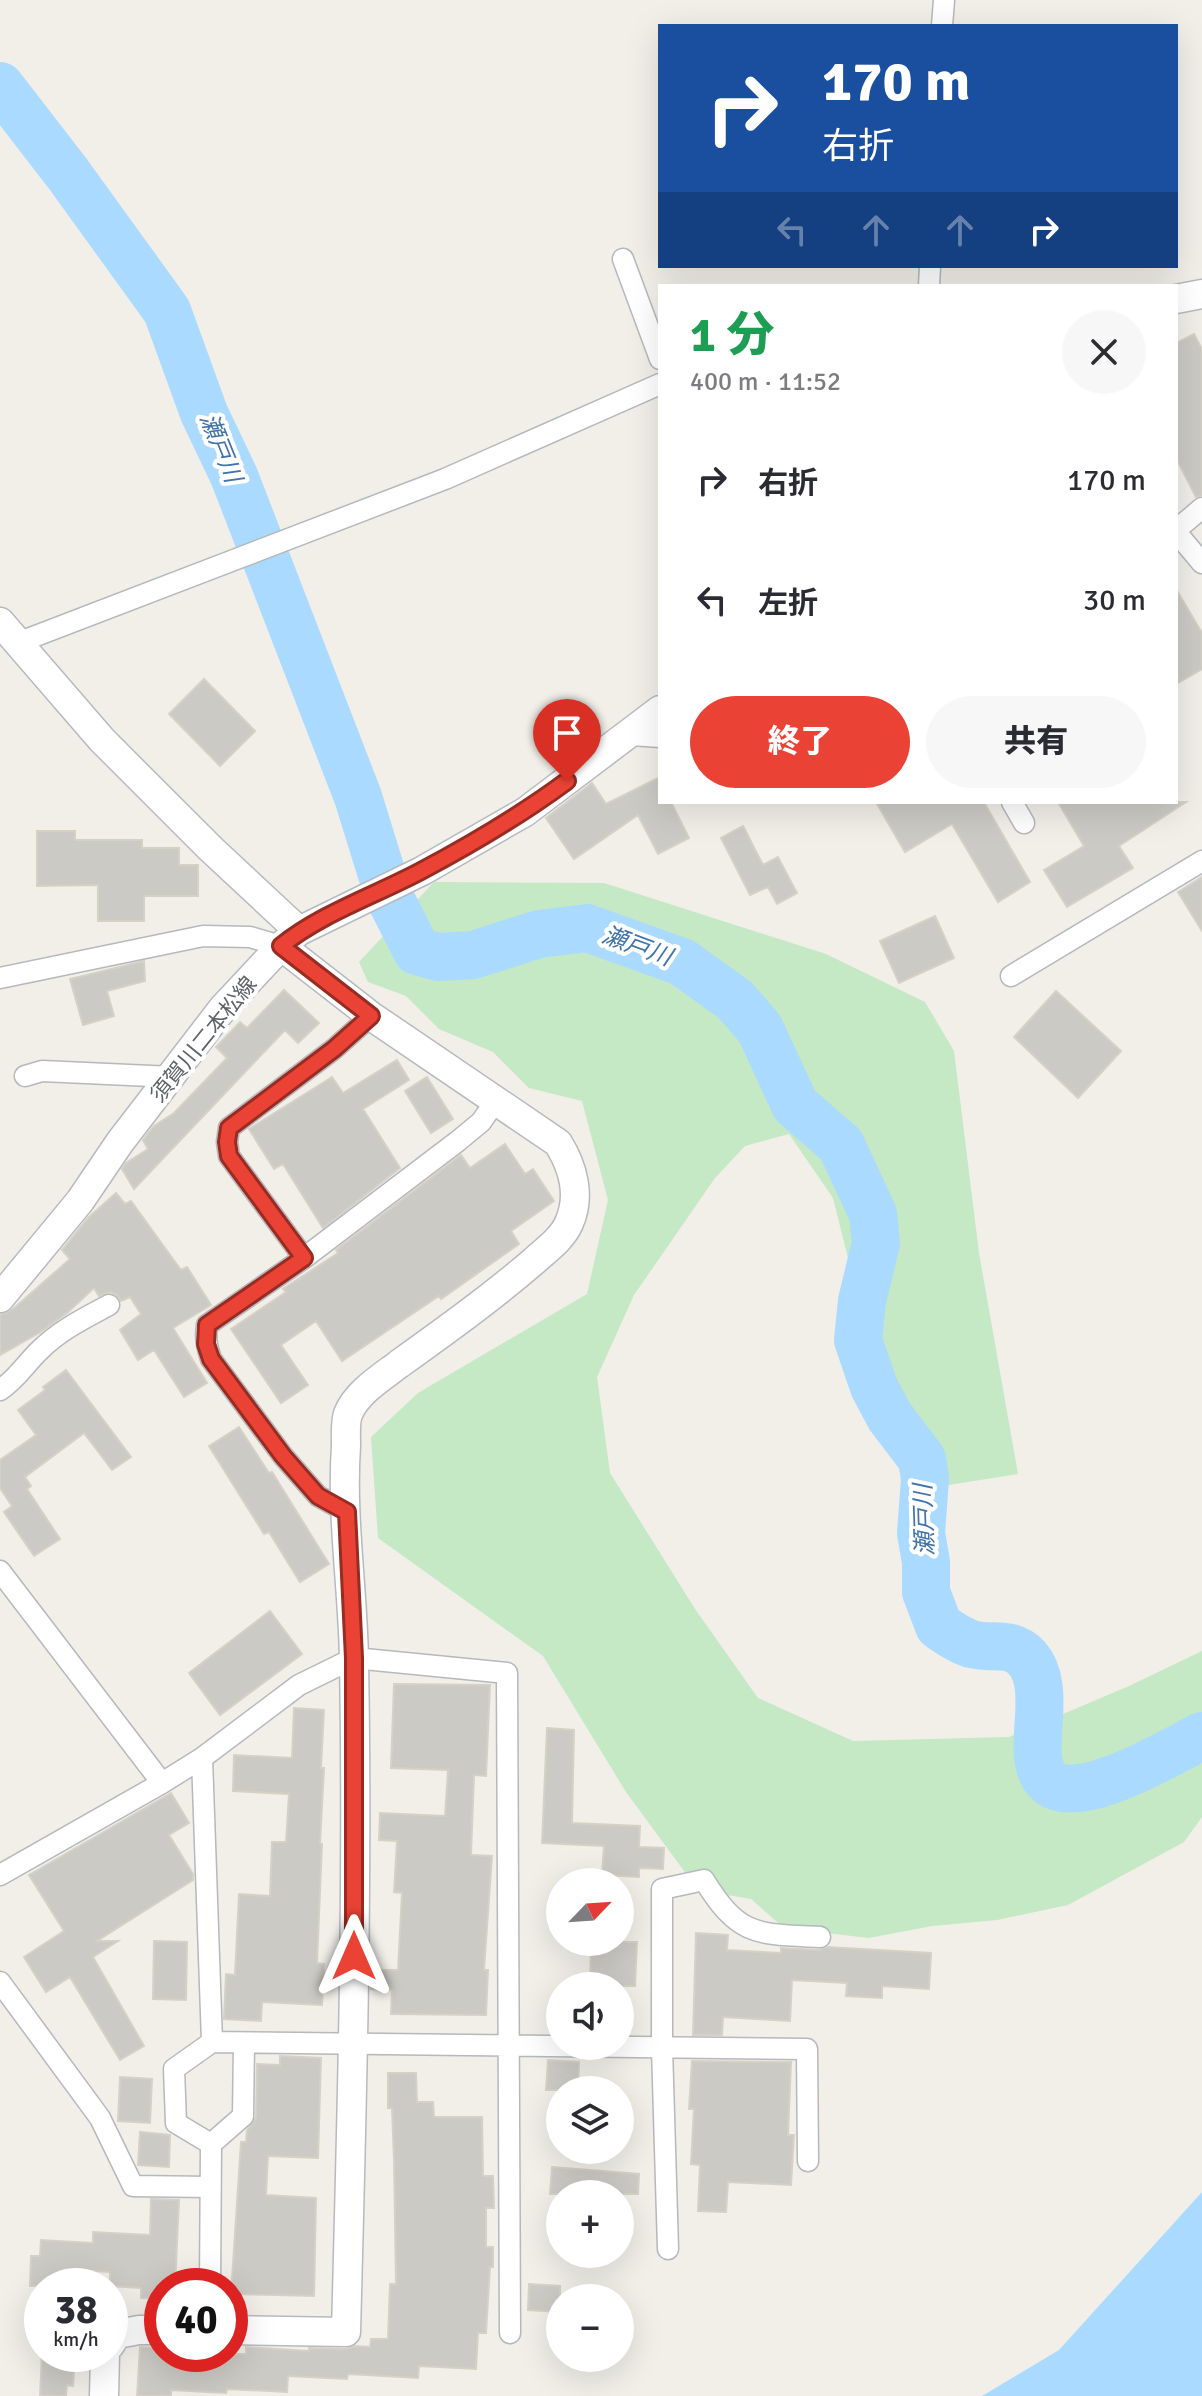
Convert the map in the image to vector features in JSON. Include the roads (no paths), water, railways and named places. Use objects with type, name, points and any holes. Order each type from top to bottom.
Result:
[{"type":"street","points":[[942,24],[944,0]]},
{"type":"street","points":[[623,259],[658,354]]},
{"type":"street","points":[[1178,299],[1202,294]]},
{"type":"street","points":[[20,642],[445,479],[658,385]]},
{"type":"street","points":[[1178,529],[1202,508]]},
{"type":"street","points":[[1178,533],[1202,563]]},
{"type":"street","points":[[0,622],[102,740],[211,849],[290,939],[371,1016],[552,1137],[564,1153],[574,1183],[574,1200],[564,1233],[505,1286],[384,1375],[360,1396],[348,1414],[345,1458],[354,1658],[354,2045],[346,2332],[248,2330]]},
{"type":"street","name":"須賀川二本松線","points":[[0,1298],[80,1201],[120,1142],[173,1077],[223,1008],[290,939],[422,871],[525,812],[658,712]]},
{"type":"street","points":[[631,735],[658,737]]},
{"type":"street","points":[[1013,804],[1024,823]]},
{"type":"street","points":[[1011,976],[1202,861]]},
{"type":"street","points":[[0,978],[203,936],[290,939]]},
{"type":"street","points":[[304,1258],[229,1156],[229,1128],[334,1049],[371,1016]]},
{"type":"street","points":[[25,1076],[42,1071],[173,1077]]},
{"type":"street","points":[[347,1512],[318,1496],[283,1456],[211,1359],[206,1344],[207,1325],[304,1258],[458,1141],[481,1122],[497,1099]]},
{"type":"street","points":[[0,1390],[13,1382],[39,1350],[61,1332],[109,1305]]},
{"type":"street","points":[[0,1571],[162,1783]]},
{"type":"street","points":[[0,1875],[162,1783],[202,1758],[299,1685],[354,1658],[507,1673],[510,2333]]},
{"type":"street","points":[[202,1758],[212,2042]]},
{"type":"street","points":[[668,2249],[662,2048],[662,1889],[704,1880],[717,1901],[748,1930],[769,1935],[820,1937]]},
{"type":"street","points":[[0,1982],[100,2118],[133,2186],[210,2187]]},
{"type":"street","points":[[211,2144],[176,2123],[174,2069],[212,2042],[807,2049],[808,2161]]},
{"type":"street","points":[[210,2268],[211,2144],[243,2116],[244,2043]]},
{"type":"street","points":[[104,2396],[105,2372]]},
{"type":"water","points":[[1202,2192],[1202,2396],[982,2396],[1059,2350]]},
{"type":"waterway","name":"瀬戸川","points":[[0,86],[167,311],[204,413],[234,476],[358,797],[388,894],[417,951],[438,957],[473,955],[539,934],[587,928],[682,962],[735,1000],[760,1029],[795,1105],[841,1145],[873,1214],[876,1243],[862,1301],[858,1340],[874,1387],[890,1417],[922,1459],[925,1479],[921,1533],[926,1562],[926,1592],[939,1626],[971,1644],[1014,1649],[1032,1664],[1039,1686],[1038,1751],[1041,1769],[1049,1782],[1063,1788],[1102,1783],[1202,1736]]}]
